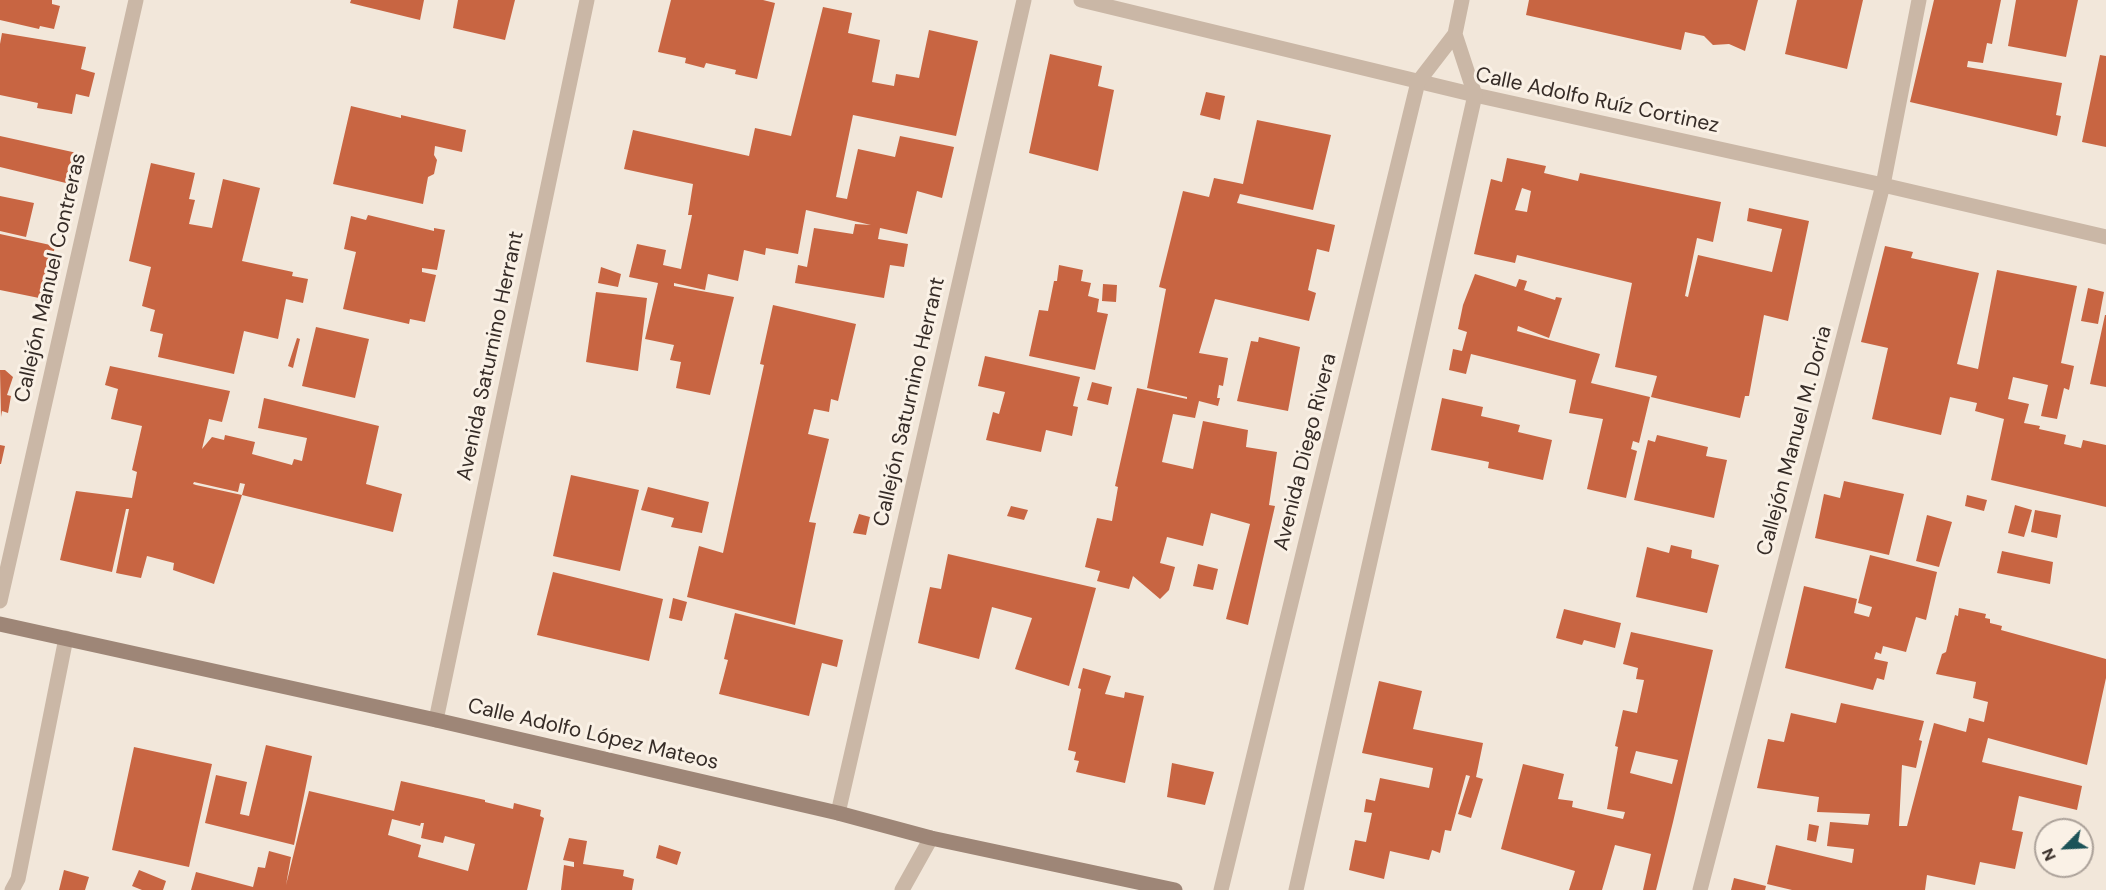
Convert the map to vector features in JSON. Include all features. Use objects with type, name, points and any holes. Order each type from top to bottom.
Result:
[{"type":"main road","name":"Calle Adolfo López Mateos","points":[[0,624],[436,720],[838,813],[931,838],[1175,890]]},
{"type":"street","name":"Callejón Manuel Contreras","points":[[0,601],[136,0]]},
{"type":"street","name":"Avenida Saturnino Herrant","points":[[436,720],[586,0]]},
{"type":"street","name":"Callejón Saturnino Herrant","points":[[838,813],[1024,0]]},
{"type":"street","name":"Calle Adolfo Ruíz Cortinez","points":[[1081,0],[1418,82],[2106,237]]},
{"type":"street","name":"Avenida Diego Rivera","points":[[1221,890],[1418,82],[1455,34],[1462,0]]},
{"type":"street","name":"Callejón Manuel M. Doria","points":[[1700,890],[1883,185],[1919,0]]},
{"type":"street","name":"Avenida Diego Rivera","points":[[1455,34],[1475,95]]},
{"type":"street","points":[[1296,890],[1475,95]]},
{"type":"street","points":[[12,890],[18,879],[66,638]]},
{"type":"street","points":[[902,890],[931,838]]},
{"type":"building","points":[[0,0],[52,0],[52,4],[60,6],[54,29],[40,26],[39,29],[0,20]]},
{"type":"building","points":[[351,0],[424,0],[420,20],[350,3]]},
{"type":"building","points":[[458,0],[515,0],[505,40],[453,28]]},
{"type":"building","points":[[671,0],[763,0],[775,3],[757,79],[735,74],[736,70],[706,63],[704,68],[685,63],[686,58],[658,52]]},
{"type":"building","points":[[1529,0],[1758,0],[1745,51],[1729,44],[1713,45],[1704,36],[1685,32],[1681,50],[1526,15]]},
{"type":"building","points":[[1797,0],[1863,0],[1847,69],[1785,54]]},
{"type":"building","points":[[1934,0],[2001,0],[1992,44],[1987,43],[1983,63],[1968,61],[1967,67],[2062,83],[2056,115],[2061,116],[2057,136],[1910,102]]},
{"type":"building","points":[[2016,0],[2078,0],[2066,57],[2008,46]]},
{"type":"building","points":[[823,7],[852,13],[848,33],[880,40],[872,82],[894,86],[896,74],[919,78],[929,30],[978,41],[956,136],[853,115],[836,197],[847,199],[858,149],[895,157],[900,136],[954,147],[942,198],[917,191],[907,234],[880,228],[878,239],[908,244],[904,267],[890,265],[884,298],[795,283],[798,265],[807,267],[814,228],[853,234],[855,224],[871,225],[806,210],[798,254],[766,248],[765,255],[744,250],[738,281],[708,274],[705,290],[674,283],[674,286],[734,297],[710,395],[676,388],[681,362],[670,360],[674,345],[645,339],[658,283],[629,277],[637,244],[666,250],[663,265],[681,269],[692,215],[688,215],[693,184],[624,169],[633,130],[749,156],[755,128],[791,136]]},
{"type":"building","points":[[2,33],[86,47],[81,69],[95,73],[89,97],[76,94],[72,114],[37,108],[38,103],[0,95]]},
{"type":"building","points":[[1050,54],[1102,66],[1098,86],[1114,90],[1098,171],[1029,153]]},
{"type":"building","points":[[2100,55],[2106,56],[2106,147],[2082,142]]},
{"type":"building","points":[[1206,92],[1225,96],[1220,120],[1200,115]]},
{"type":"building","points":[[351,106],[466,130],[462,152],[435,146],[434,155],[437,160],[434,174],[428,177],[423,204],[333,184]]},
{"type":"building","points":[[1257,120],[1331,135],[1313,210],[1240,194],[1237,203],[1335,225],[1329,252],[1317,249],[1308,290],[1316,293],[1309,321],[1215,299],[1199,353],[1228,358],[1223,386],[1219,385],[1218,406],[1199,401],[1195,418],[1173,414],[1162,462],[1193,469],[1203,421],[1248,430],[1246,447],[1277,452],[1269,505],[1275,506],[1248,625],[1226,619],[1250,524],[1211,513],[1203,546],[1167,537],[1160,563],[1175,567],[1169,590],[1160,599],[1133,576],[1129,589],[1097,581],[1100,571],[1085,567],[1097,518],[1112,521],[1118,487],[1115,486],[1137,388],[1187,399],[1187,397],[1147,388],[1166,289],[1159,287],[1183,191],[1209,197],[1214,178],[1243,184]]},
{"type":"building","points":[[0,136],[77,153],[70,184],[0,167]]},
{"type":"building","points":[[1507,158],[1546,166],[1544,173],[1578,181],[1580,173],[1721,202],[1713,242],[1697,238],[1685,296],[1688,297],[1698,255],[1772,272],[1782,229],[1747,221],[1749,208],[1809,221],[1788,321],[1764,315],[1749,396],[1745,396],[1740,418],[1651,397],[1657,376],[1615,367],[1632,283],[1517,255],[1515,263],[1474,254],[1491,179],[1502,182]],"holes":[[[1522,188],[1531,191],[1527,212],[1515,210]]]},
{"type":"building","points":[[151,163],[195,173],[189,199],[195,200],[189,224],[212,228],[223,179],[260,188],[242,261],[293,272],[292,276],[308,279],[303,303],[286,299],[278,339],[244,331],[234,374],[158,357],[163,334],[150,331],[155,310],[142,306],[151,267],[129,261]]},
{"type":"building","points":[[0,196],[34,203],[26,237],[0,231]]},
{"type":"building","points":[[368,215],[434,231],[434,228],[445,230],[437,270],[422,268],[422,272],[436,275],[425,322],[410,319],[409,324],[343,309],[356,252],[344,249],[351,216],[366,220]]},
{"type":"building","points":[[0,234],[55,246],[44,299],[0,290]]},
{"type":"building","points":[[1885,246],[1913,252],[1911,258],[1979,273],[1957,364],[1978,369],[1997,270],[2077,286],[2061,363],[2074,366],[2069,390],[2064,388],[2057,419],[2041,416],[2048,385],[2013,377],[2008,399],[2029,404],[2024,423],[2066,435],[2064,444],[2081,448],[2083,440],[2106,445],[2106,507],[1991,480],[2004,419],[1975,411],[1977,403],[1950,397],[1941,435],[1872,419],[1888,348],[1861,342]]},
{"type":"building","points":[[1059,265],[1083,270],[1081,281],[1091,283],[1088,296],[1099,299],[1097,312],[1108,314],[1095,370],[1029,356],[1039,310],[1048,311]]},
{"type":"building","points":[[601,267],[621,274],[618,287],[598,283]]},
{"type":"building","points":[[1475,274],[1516,287],[1519,279],[1527,281],[1524,290],[1555,300],[1556,297],[1562,298],[1549,338],[1518,326],[1517,331],[1600,354],[1591,383],[1650,397],[1639,443],[1633,441],[1631,449],[1637,451],[1626,498],[1587,489],[1603,419],[1569,413],[1576,380],[1471,354],[1466,374],[1449,370],[1453,349],[1462,351],[1467,332],[1458,329],[1463,305]]},
{"type":"building","points":[[1103,284],[1117,285],[1116,302],[1102,301]]},
{"type":"building","points":[[2088,288],[2104,292],[2098,324],[2081,321]]},
{"type":"building","points":[[596,292],[647,298],[638,371],[586,362]]},
{"type":"building","points":[[773,305],[856,324],[838,401],[831,399],[829,412],[814,409],[808,434],[829,439],[809,522],[816,523],[795,625],[687,597],[699,546],[723,553],[764,365],[760,364]]},
{"type":"building","points":[[2106,315],[2106,387],[2090,384]]},
{"type":"building","points":[[316,327],[369,339],[355,398],[302,386]]},
{"type":"building","points":[[1259,337],[1300,347],[1288,411],[1237,401],[1251,341],[1258,342]]},
{"type":"building","points":[[297,338],[300,339],[293,368],[288,366]]},
{"type":"building","points":[[985,356],[1080,377],[1073,406],[1078,407],[1072,436],[1046,430],[1041,452],[986,440],[993,412],[999,414],[1005,392],[978,386]]},
{"type":"building","points":[[110,366],[230,391],[222,422],[209,419],[202,449],[212,437],[224,440],[225,435],[255,442],[252,454],[292,465],[294,459],[302,461],[307,438],[258,428],[264,398],[379,426],[366,484],[402,494],[393,532],[242,495],[214,584],[173,570],[174,563],[147,556],[141,578],[116,573],[129,509],[126,509],[112,572],[60,560],[76,491],[132,498],[137,472],[132,470],[142,426],[111,419],[118,389],[105,385]],"holes":[[[194,482],[238,492],[240,483],[245,484],[242,495],[196,485],[193,484]]]},
{"type":"building","points":[[0,370],[5,370],[13,377],[7,395],[11,396],[8,413],[2,411],[1,417]]},
{"type":"building","points":[[1092,382],[1112,387],[1108,405],[1087,400]]},
{"type":"building","points":[[1442,398],[1483,407],[1481,416],[1520,425],[1518,432],[1552,440],[1543,480],[1488,468],[1489,462],[1431,450]]},
{"type":"building","points":[[1657,435],[1708,447],[1706,456],[1727,460],[1714,518],[1634,500],[1648,440],[1655,442]]},
{"type":"building","points":[[0,445],[5,446],[1,464],[0,464]]},
{"type":"building","points":[[571,475],[639,490],[620,571],[553,556]]},
{"type":"building","points":[[1844,481],[1904,494],[1889,555],[1815,538],[1824,494],[1840,498]]},
{"type":"building","points":[[648,487],[709,502],[702,533],[671,527],[674,518],[641,510]]},
{"type":"building","points":[[1967,495],[1987,500],[1984,511],[1965,506]]},
{"type":"building","points":[[2015,505],[2032,510],[2024,537],[2008,533]]},
{"type":"building","points":[[1011,506],[1028,510],[1024,520],[1007,516]]},
{"type":"building","points":[[2035,510],[2061,515],[2057,538],[2031,532]]},
{"type":"building","points":[[859,514],[870,517],[866,535],[853,533]]},
{"type":"building","points":[[1927,515],[1952,522],[1939,567],[1916,561]]},
{"type":"building","points":[[1671,545],[1692,550],[1691,558],[1719,565],[1707,613],[1636,597],[1647,547],[1669,553]]},
{"type":"building","points":[[2002,551],[2053,562],[2050,584],[1997,573]]},
{"type":"building","points":[[948,554],[1096,588],[1069,686],[1015,669],[1032,618],[992,607],[979,659],[918,643],[930,587],[941,589]]},
{"type":"building","points":[[1870,555],[1937,572],[1926,620],[1916,617],[1906,652],[1883,646],[1881,654],[1876,652],[1874,659],[1888,662],[1884,680],[1877,678],[1873,690],[1785,668],[1804,586],[1857,599],[1854,613],[1869,617],[1872,607],[1858,603]]},
{"type":"building","points":[[1198,564],[1218,569],[1213,590],[1193,586]]},
{"type":"building","points":[[553,572],[663,599],[649,661],[537,635]]},
{"type":"building","points":[[673,598],[687,602],[682,621],[669,618]]},
{"type":"building","points":[[1959,608],[1986,614],[1985,618],[1990,619],[1990,623],[2002,626],[2001,630],[2106,659],[2106,678],[2087,765],[1988,738],[1982,762],[2082,786],[2077,810],[2019,796],[2012,830],[2023,832],[2015,869],[1980,862],[1975,885],[1927,875],[1925,890],[1792,890],[1767,884],[1776,845],[1852,863],[1854,849],[1827,846],[1830,822],[1868,825],[1870,814],[1817,812],[1819,797],[1757,788],[1768,739],[1784,742],[1791,713],[1836,723],[1841,703],[1924,721],[1916,768],[1902,765],[1899,826],[1907,826],[1934,723],[1966,732],[1969,718],[1984,722],[1988,702],[1973,698],[1976,682],[1936,674],[1942,654],[1946,652],[1955,615],[1958,616]]},
{"type":"building","points":[[1564,609],[1621,623],[1615,648],[1584,640],[1582,645],[1556,638]]},
{"type":"building","points":[[735,613],[843,640],[837,667],[822,663],[809,716],[719,694],[728,660],[724,659]]},
{"type":"building","points":[[1631,632],[1713,650],[1656,890],[1643,890],[1651,854],[1615,845],[1602,890],[1569,890],[1575,871],[1501,849],[1523,764],[1564,774],[1558,799],[1573,801],[1572,807],[1623,819],[1625,812],[1607,809],[1618,747],[1615,746],[1623,710],[1637,713],[1644,680],[1636,679],[1638,668],[1623,664]],"holes":[[[1636,751],[1678,760],[1672,784],[1630,773]]]},
{"type":"building","points":[[1083,668],[1111,676],[1105,694],[1124,698],[1125,692],[1144,696],[1125,783],[1076,772],[1079,761],[1074,760],[1076,752],[1068,750],[1081,689],[1078,688]]},
{"type":"building","points":[[1379,681],[1422,691],[1413,729],[1483,743],[1476,777],[1483,779],[1471,818],[1458,814],[1470,776],[1466,775],[1451,831],[1445,830],[1440,853],[1432,850],[1429,860],[1390,851],[1384,879],[1349,870],[1355,840],[1366,842],[1372,813],[1364,812],[1366,799],[1375,801],[1380,778],[1429,788],[1433,768],[1362,753]]},
{"type":"building","points":[[266,745],[312,756],[294,845],[205,823],[216,775],[247,782],[240,814],[249,816]]},
{"type":"building","points":[[134,747],[212,764],[189,867],[112,850]]},
{"type":"building","points":[[1172,763],[1214,772],[1205,805],[1167,797]]},
{"type":"building","points":[[401,781],[485,800],[485,802],[513,809],[514,803],[541,810],[540,816],[544,818],[527,890],[191,890],[196,872],[253,887],[258,867],[265,868],[269,851],[291,857],[286,885],[309,791],[394,811]],"holes":[[[392,819],[420,826],[424,823],[421,838],[443,843],[445,836],[475,844],[468,871],[418,857],[421,845],[388,835]]]},
{"type":"building","points":[[1809,824],[1819,826],[1816,842],[1807,840]]},
{"type":"building","points":[[569,838],[587,841],[583,864],[624,870],[623,876],[634,879],[632,890],[561,890],[564,865],[574,867],[574,862],[563,860]]},
{"type":"building","points":[[659,845],[681,852],[677,865],[656,858]]},
{"type":"building","points":[[64,870],[89,877],[85,890],[59,890]]},
{"type":"building","points":[[139,870],[166,881],[163,890],[142,890],[132,886]]},
{"type":"building","points":[[1734,878],[1766,886],[1765,890],[1731,890]]}]
